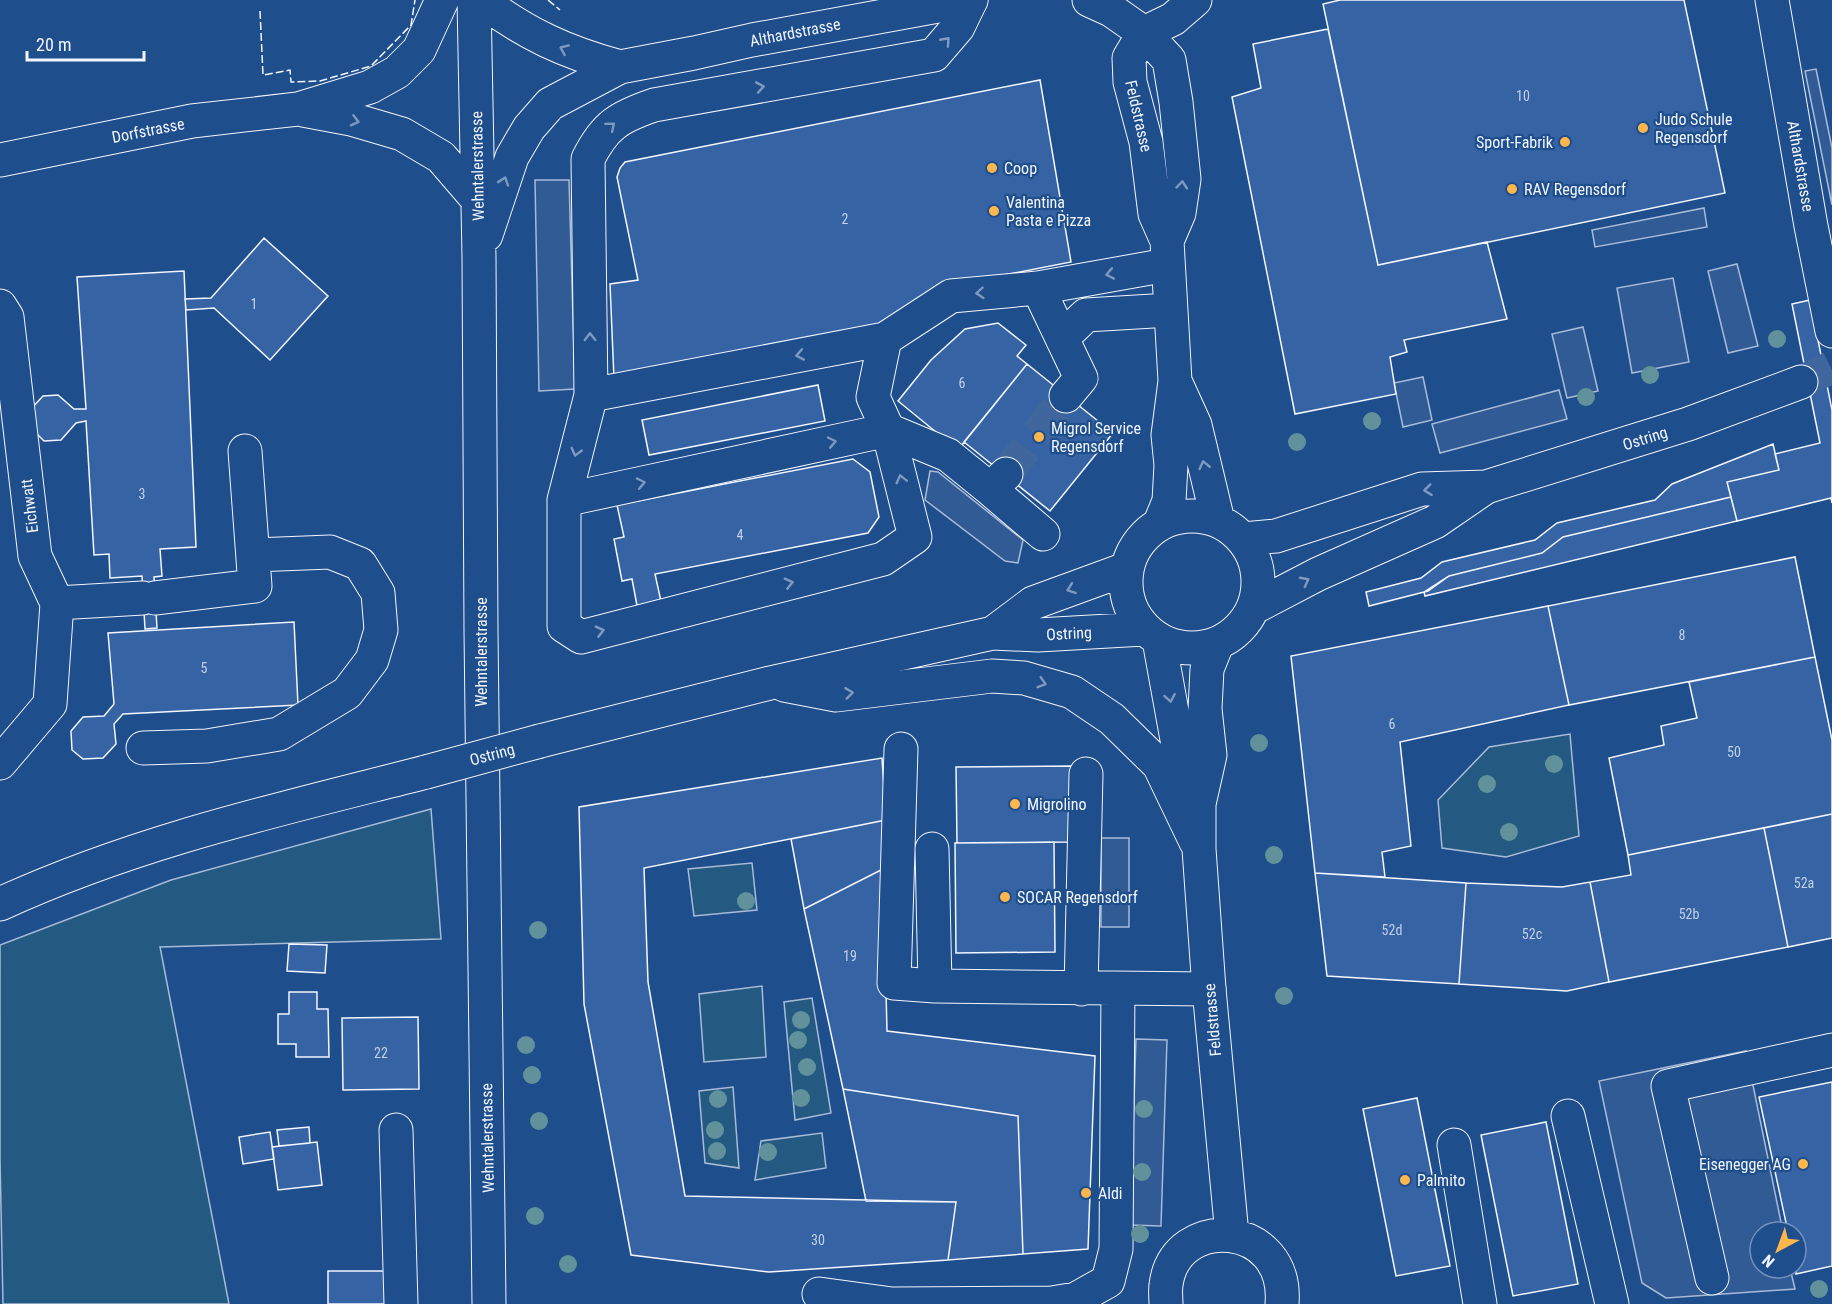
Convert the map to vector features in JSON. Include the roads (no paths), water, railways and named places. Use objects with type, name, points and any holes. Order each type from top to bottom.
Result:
[{"type":"main road","name":"Dorfstrasse","points":[[0,160],[192,121],[298,109],[370,87],[397,72],[419,50],[442,0]]},
{"type":"main road","name":"Wehntalerstrasse","points":[[474,0],[479,257],[489,1290]]},
{"type":"main road","name":"Althardstrasse","points":[[481,0],[507,20],[538,38],[577,55],[620,67]]},
{"type":"main road","name":"Althardstrasse","points":[[479,257],[512,157],[530,128],[550,104],[620,67],[752,39],[971,0]]},
{"type":"main road","points":[[885,339],[873,397],[888,430],[915,537],[883,559],[581,637],[564,626],[564,500],[591,395],[588,159],[598,139],[611,124],[632,112],[654,105],[934,55],[958,27],[971,0]]},
{"type":"main road","points":[[1089,0],[1111,10],[1144,33]]},
{"type":"main road","points":[[1144,33],[1150,0]]},
{"type":"main road","points":[[1144,33],[1173,19],[1196,0]]},
{"type":"main road","name":"Althardstrasse","points":[[1772,0],[1832,331]]},
{"type":"main road","name":"Feldstrasse","points":[[1144,33],[1169,60],[1184,179],[1179,213],[1167,253],[1175,381],[1168,435],[1171,465],[1169,501],[1160,523]]},
{"type":"main road","points":[[694,53],[702,98]]},
{"type":"main road","name":"Dorfstrasse","points":[[298,109],[351,119],[402,134],[441,157],[478,200]]},
{"type":"main road","points":[[591,395],[885,339],[951,296],[1038,288],[1167,253]]},
{"type":"main road","points":[[1038,288],[1081,378],[1066,396]]},
{"type":"main road","name":"Eichwatt","points":[[0,306],[7,317],[35,556],[57,603],[50,704],[0,763]]},
{"type":"main road","points":[[1062,338],[1086,315],[1170,310]]},
{"type":"main road","name":"Feldstrasse","points":[[1175,381],[1195,424],[1230,530]]},
{"type":"main road","name":"Ostring","points":[[1230,530],[1276,536],[1422,489],[1486,487],[1689,424],[1801,382]]},
{"type":"main road","points":[[564,500],[888,430],[948,455],[998,482],[1043,534]]},
{"type":"main road","points":[[57,603],[149,598],[255,586],[245,451]]},
{"type":"main road","name":"Ostring","points":[[1253,608],[1318,574],[1436,522],[1486,487]]},
{"type":"main road","points":[[1179,516],[1199,516],[1230,530],[1252,554],[1257,572],[1258,591],[1253,608],[1244,623],[1233,635],[1218,644],[1198,648],[1178,647],[1152,635],[1132,611],[1125,591],[1126,569],[1132,551],[1144,535],[1160,523],[1179,516]]},
{"type":"main road","points":[[142,748],[207,746],[279,734],[347,693],[372,660],[381,630],[378,593],[360,564],[330,552],[253,555]]},
{"type":"main road","name":"Ostring","points":[[993,633],[1033,603],[1126,569]]},
{"type":"main road","name":"Ostring","points":[[0,904],[39,886],[120,855],[214,826],[770,682],[993,633],[1152,635]]},
{"type":"main road","name":"Feldstrasse","points":[[1152,635],[1180,756],[1199,804]]},
{"type":"main road","name":"Feldstrasse","points":[[1218,644],[1207,669],[1205,709],[1210,755],[1199,804],[1199,849],[1209,989],[1232,1235]]},
{"type":"main road","points":[[770,682],[836,695],[992,675],[1024,678],[1072,692],[1112,718],[1159,765],[1199,849]]},
{"type":"main road","points":[[901,749],[894,984],[1081,989],[1209,989]]},
{"type":"main road","points":[[1081,989],[1086,774]]},
{"type":"main road","points":[[932,849],[936,986]]},
{"type":"main road","points":[[819,1294],[892,1304],[1052,1303],[1076,1299],[1108,1281],[1116,1249],[1118,989]]},
{"type":"main road","points":[[1712,1278],[1668,1086],[1832,1050]]},
{"type":"main road","points":[[1568,1116],[1612,1304]]},
{"type":"main road","points":[[396,1130],[401,1304]]},
{"type":"main road","points":[[1454,1145],[1480,1304]]},
{"type":"main road","points":[[1166,1304],[1166,1285],[1171,1268],[1182,1253],[1196,1241],[1213,1236],[1232,1235],[1250,1241],[1265,1251],[1277,1266],[1282,1284],[1282,1304]]},
{"type":"main road","points":[[489,1290],[514,1304]]},
{"type":"tunnel","points":[[1801,382],[1832,367]]},
{"type":"tunnel","points":[[1006,474],[1066,396]]},
{"type":"place","name":"Judo Schule Regensdorf","points":[[1643,128]]},
{"type":"place","name":"Sport-Fabrik","points":[[1565,142]]},
{"type":"place","name":"Coop","points":[[992,168]]},
{"type":"place","name":"RAV Regensdorf","points":[[1512,189]]},
{"type":"place","name":"Valentina Pasta e Pizza","points":[[994,211]]},
{"type":"place","name":"Migrol Service Regensdorf","points":[[1039,437]]},
{"type":"place","name":"Migrolino","points":[[1015,804]]},
{"type":"place","name":"SOCAR Regensdorf","points":[[1005,897]]},
{"type":"place","name":"Eisenegger AG","points":[[1803,1164]]},
{"type":"place","name":"Palmito","points":[[1405,1180]]},
{"type":"place","name":"Aldi","points":[[1086,1193]]}]
